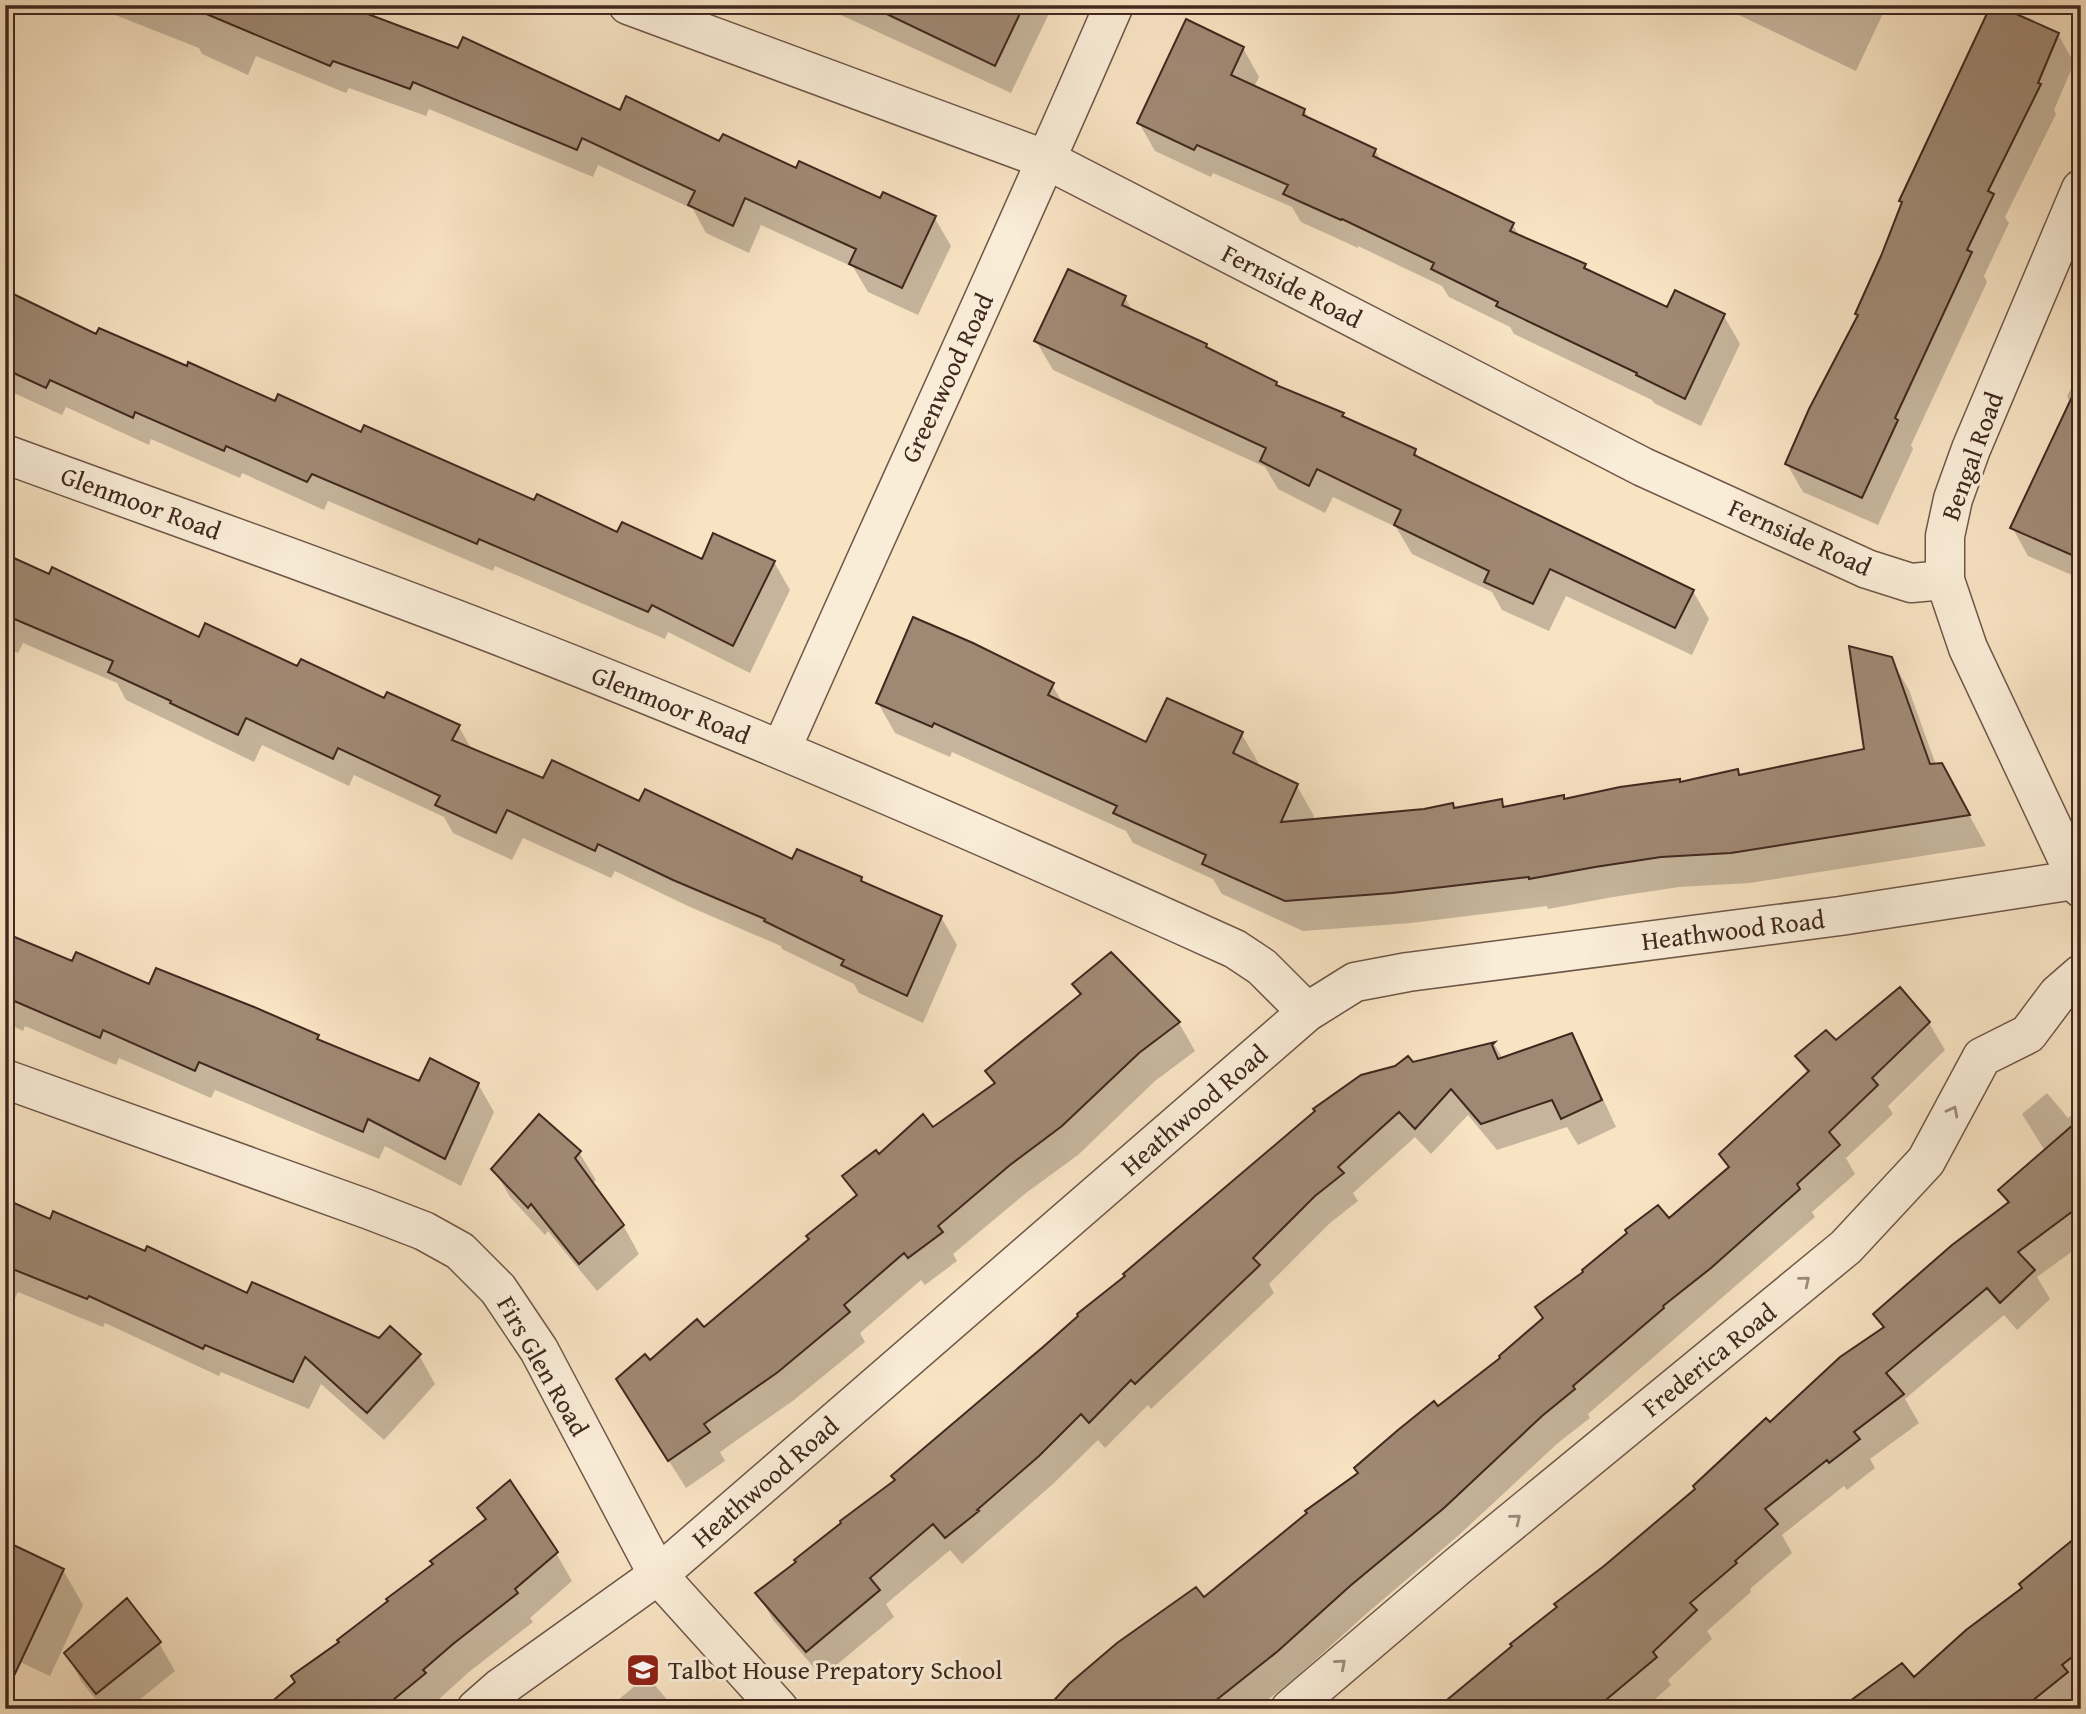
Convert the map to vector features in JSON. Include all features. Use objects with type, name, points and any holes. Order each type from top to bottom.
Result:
[{"type":"street","name":"Fernside Road","points":[[628,5],[1047,160],[1643,467],[1867,569],[1911,583],[1945,580]]},
{"type":"street","name":"Greenwood Road","points":[[781,750],[1114,5]]},
{"type":"street","name":"Bengal Road","points":[[2079,882],[1968,648],[1945,580],[1945,536],[1953,499],[1971,449],[2081,189]]},
{"type":"street","name":"Glenmoor Road","points":[[5,454],[275,551],[488,632],[781,750],[1018,850],[1236,949],[1262,967],[1307,1013]]},
{"type":"street","name":"Heathwood Road","points":[[476,1709],[500,1688],[658,1575],[1307,1013],[1355,982],[1408,972],[2079,882]]},
{"type":"street","name":"Frederica Road","points":[[1290,1709],[1384,1628],[1846,1247],[1926,1161],[1982,1057],[2028,1034],[2058,995],[2081,974]]},
{"type":"street","name":"Firs Glen Road","points":[[5,1079],[367,1209],[424,1231],[460,1251],[498,1289],[539,1350],[658,1575],[779,1709]]},
{"type":"building","points":[[185,5],[344,5],[458,48],[463,37],[620,110],[626,96],[719,141],[723,134],[796,168],[799,161],[880,198],[883,192],[936,216],[902,288],[849,264],[856,249],[745,198],[733,226],[688,205],[695,191],[582,138],[577,150],[413,82],[410,89],[333,61],[330,66]]},
{"type":"building","points":[[868,5],[1024,5],[995,66]]},
{"type":"building","points":[[1991,5],[2059,33],[2038,83],[2041,84],[1988,191],[1994,194],[1967,250],[1972,252],[1895,418],[1898,420],[1862,498],[1785,464],[1809,409],[1858,315],[1855,314],[1902,202],[1899,201]]},
{"type":"building","points":[[1186,19],[1244,47],[1231,75],[1305,109],[1303,115],[1376,149],[1373,156],[1514,223],[1510,231],[1586,264],[1584,268],[1667,307],[1675,290],[1725,314],[1685,399],[1636,375],[1637,373],[1496,306],[1498,302],[1431,269],[1434,263],[1283,194],[1288,185],[1197,145],[1194,150],[1137,123]]},
{"type":"building","points":[[1068,269],[1126,296],[1122,305],[1207,344],[1206,347],[1277,382],[1276,385],[1344,413],[1342,416],[1416,449],[1414,455],[1694,590],[1675,628],[1550,569],[1533,604],[1484,582],[1489,571],[1394,525],[1401,510],[1317,469],[1309,486],[1260,461],[1266,448],[1034,341]]},
{"type":"building","points":[[5,290],[96,334],[99,328],[187,366],[188,362],[275,401],[278,394],[361,432],[364,425],[534,500],[537,494],[617,532],[622,522],[702,559],[713,533],[775,561],[733,646],[652,605],[648,612],[479,539],[477,544],[312,474],[307,482],[226,446],[224,451],[135,412],[133,418],[50,380],[46,388],[5,369]]},
{"type":"building","points":[[2081,378],[2081,559],[2010,528]]},
{"type":"building","points":[[5,554],[49,574],[52,567],[199,637],[205,623],[297,666],[301,659],[384,698],[387,692],[460,725],[452,740],[543,778],[552,760],[639,801],[645,789],[792,859],[797,849],[862,877],[861,881],[942,916],[907,996],[841,965],[844,960],[764,921],[765,919],[673,880],[598,844],[595,851],[507,810],[496,833],[435,805],[440,796],[338,748],[333,759],[246,718],[238,735],[170,703],[171,701],[108,672],[113,661],[5,615]]},
{"type":"building","points":[[913,617],[1054,683],[1048,695],[1146,742],[1167,698],[1243,732],[1233,753],[1298,784],[1281,822],[1424,809],[1453,803],[1454,808],[1502,799],[1503,807],[1564,795],[1564,799],[1620,787],[1680,779],[1680,782],[1738,769],[1739,775],[1864,749],[1849,646],[1892,657],[1930,764],[1942,763],[1970,815],[1731,853],[1661,857],[1529,879],[1285,901],[1202,864],[1206,855],[1113,813],[1117,806],[934,723],[932,727],[876,703]]},
{"type":"building","points":[[5,933],[72,961],[76,952],[149,984],[156,968],[254,1007],[319,1035],[317,1039],[419,1081],[430,1058],[479,1083],[445,1159],[368,1119],[363,1132],[199,1062],[195,1071],[103,1030],[100,1038],[5,997]]},
{"type":"building","points":[[1111,952],[1180,1022],[1139,1053],[1062,1126],[1010,1165],[938,1226],[943,1232],[908,1258],[904,1253],[844,1305],[850,1312],[778,1372],[704,1424],[710,1432],[668,1461],[616,1379],[645,1354],[650,1360],[697,1319],[704,1327],[809,1239],[806,1236],[857,1195],[842,1176],[876,1150],[879,1154],[923,1114],[933,1127],[995,1083],[985,1071],[1081,994],[1072,984]]},
{"type":"building","points":[[1900,987],[1930,1022],[1872,1078],[1878,1085],[1829,1132],[1840,1145],[1797,1184],[1800,1189],[1711,1268],[1663,1306],[1664,1308],[1573,1386],[1575,1389],[1542,1416],[1444,1508],[1350,1586],[1278,1651],[1205,1709],[1046,1709],[1069,1684],[1117,1643],[1196,1587],[1204,1597],[1307,1513],[1305,1511],[1358,1473],[1354,1468],[1398,1430],[1434,1401],[1438,1406],[1500,1358],[1499,1356],[1543,1318],[1535,1307],[1583,1272],[1582,1270],[1627,1233],[1625,1230],[1658,1205],[1669,1218],[1729,1167],[1719,1154],[1809,1071],[1795,1056],[1826,1030],[1836,1040]]},
{"type":"building","points":[[1572,1033],[1602,1100],[1561,1119],[1552,1100],[1481,1124],[1451,1089],[1415,1129],[1399,1112],[1338,1167],[1344,1173],[1315,1196],[1253,1258],[1260,1265],[1135,1384],[1131,1380],[1089,1423],[1081,1414],[1039,1456],[977,1510],[979,1511],[945,1538],[933,1524],[870,1578],[880,1590],[806,1652],[755,1593],[796,1562],[794,1560],[841,1523],[840,1521],[895,1480],[891,1476],[1315,1111],[1313,1109],[1361,1075],[1395,1066],[1408,1056],[1413,1062],[1495,1042],[1492,1045],[1498,1059]]},
{"type":"building","points":[[539,1114],[581,1151],[575,1158],[624,1225],[579,1264],[531,1204],[528,1208],[491,1169]]},
{"type":"building","points":[[2081,1118],[2081,1205],[2018,1252],[2035,1270],[2000,1303],[1987,1288],[1886,1373],[1904,1394],[1854,1432],[1860,1439],[1829,1463],[1827,1460],[1765,1509],[1778,1524],[1690,1603],[1697,1610],[1653,1652],[1657,1657],[1595,1709],[1436,1709],[1557,1607],[1554,1604],[1604,1566],[1695,1489],[1693,1486],[1766,1418],[1770,1422],[1840,1357],[1884,1327],[1873,1314],[1952,1245],[2009,1202],[1998,1190]]},
{"type":"building","points":[[5,1199],[50,1219],[53,1211],[145,1251],[147,1246],[247,1293],[252,1282],[379,1338],[390,1326],[421,1354],[367,1413],[305,1357],[293,1382],[205,1345],[203,1349],[89,1296],[87,1299],[5,1266]]},
{"type":"building","points":[[510,1480],[558,1552],[515,1589],[518,1593],[453,1644],[423,1670],[426,1673],[382,1709],[263,1709],[295,1682],[291,1676],[339,1642],[337,1640],[388,1601],[386,1599],[433,1564],[430,1561],[486,1519],[477,1508]]},
{"type":"building","points":[[2081,1533],[2081,1650],[2062,1665],[2068,1672],[2022,1709],[1839,1709],[1902,1663],[1914,1677],[1966,1630],[2022,1588],[2019,1584]]},
{"type":"building","points":[[5,1541],[64,1569],[5,1695]]},
{"type":"building","points":[[127,1598],[161,1642],[96,1694],[64,1653]]},
{"type":"place","name":"Talbot House Prepatory School","points":[[643,1670]]}]
